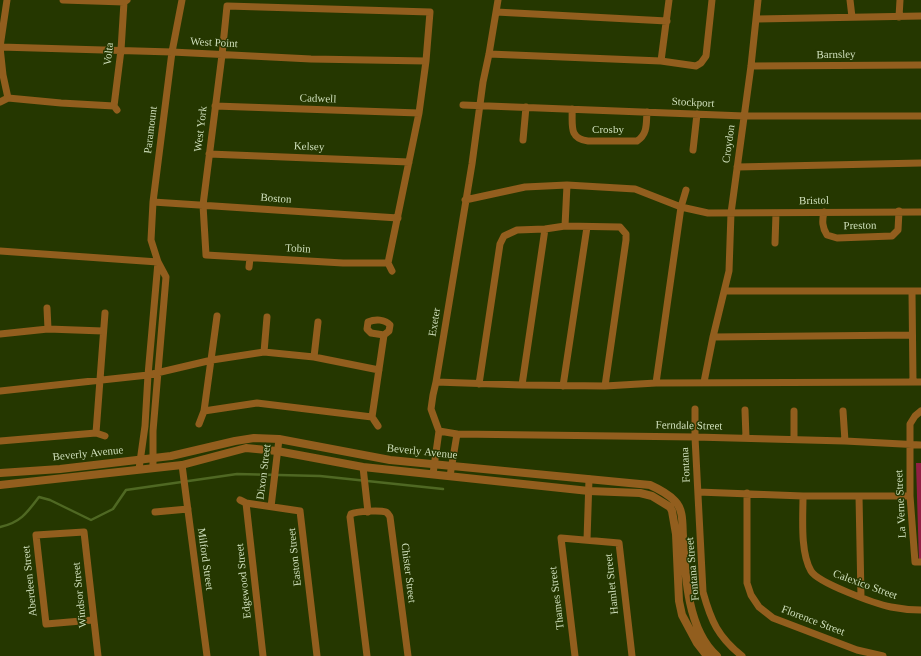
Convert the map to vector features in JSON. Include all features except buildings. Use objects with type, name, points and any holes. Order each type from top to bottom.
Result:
[{"type":"street","points":[[0,102],[8,98],[3,75],[0,47],[7,0]]},
{"type":"street","points":[[63,0],[125,1]]},
{"type":"street","name":"Paramount","points":[[153,468],[153,430],[166,277],[158,262],[151,240],[153,202],[172,52],[182,0]]},
{"type":"street","name":"Exeter","points":[[439,432],[431,409],[433,394],[472,164],[483,82],[498,0]]},
{"type":"street","points":[[661,61],[669,0]]},
{"type":"street","points":[[489,54],[661,61],[692,66],[701,63],[706,56],[712,0]]},
{"type":"street","name":"Croydon","points":[[704,382],[729,271],[731,213],[757,19],[758,0]]},
{"type":"street","points":[[850,0],[852,17]]},
{"type":"street","points":[[899,17],[900,0]]},
{"type":"street","name":"Volta","points":[[8,98],[115,108],[125,1]]},
{"type":"street","name":"West York","points":[[206,255],[203,205],[227,6],[433,10],[426,61]]},
{"type":"street","points":[[496,12],[667,21]]},
{"type":"street","points":[[757,19],[921,16]]},
{"type":"street","name":"West Point","points":[[0,47],[121,50],[311,59],[426,61]]},
{"type":"street","points":[[392,271],[388,264],[419,113],[426,61]]},
{"type":"street","name":"Barnsley","points":[[751,66],[921,65]]},
{"type":"street","name":"Stockport","points":[[463,105],[744,116],[921,116]]},
{"type":"street","name":"Cadwell","points":[[215,106],[419,113]]},
{"type":"street","points":[[523,140],[526,107]]},
{"type":"street","name":"Crosby","points":[[572,109],[573,132],[577,138],[588,141],[637,141],[642,138],[646,132],[647,112]]},
{"type":"street","points":[[693,150],[697,114]]},
{"type":"street","name":"Kelsey","points":[[209,154],[409,162]]},
{"type":"street","points":[[737,166],[921,163]]},
{"type":"street","points":[[565,226],[568,185]]},
{"type":"street","name":"Bristol","points":[[465,200],[525,187],[568,185],[635,189],[681,207],[708,213],[921,212]]},
{"type":"street","points":[[656,383],[681,207],[686,190]]},
{"type":"street","name":"Boston","points":[[153,202],[398,218]]},
{"type":"street","name":"Preston","points":[[824,212],[822,221],[823,228],[827,235],[837,238],[892,236],[898,230],[899,211]]},
{"type":"street","points":[[776,213],[776,244]]},
{"type":"street","points":[[479,384],[500,244],[504,236],[517,230],[545,229],[565,226],[620,227],[626,234],[605,386]]},
{"type":"street","points":[[563,386],[587,227]]},
{"type":"street","points":[[522,385],[545,229]]},
{"type":"street","points":[[0,251],[158,262],[145,426],[139,459],[139,469]]},
{"type":"street","points":[[200,261],[206,255]]},
{"type":"street","name":"Tobin","points":[[206,255],[388,264]]},
{"type":"street","points":[[249,267],[250,258]]},
{"type":"street","points":[[295,268],[296,260]]},
{"type":"street","points":[[342,271],[343,262]]},
{"type":"street","points":[[725,291],[921,291]]},
{"type":"street","points":[[912,292],[913,382]]},
{"type":"street","points":[[47,308],[48,329]]},
{"type":"street","points":[[96,432],[105,312]]},
{"type":"street","points":[[199,424],[204,411],[217,316]]},
{"type":"street","points":[[264,352],[267,317]]},
{"type":"street","points":[[314,357],[318,322]]},
{"type":"street","points":[[0,334],[48,329],[103,331]]},
{"type":"street","points":[[713,337],[912,335]]},
{"type":"street","points":[[378,426],[372,417],[384,336]]},
{"type":"street","points":[[0,391],[148,375],[159,371],[212,360],[264,352],[314,357],[379,370]]},
{"type":"street","points":[[436,382],[563,386],[704,382],[921,382]]},
{"type":"street","points":[[204,411],[257,403],[372,417]]},
{"type":"street","name":"Fontana","points":[[695,409],[698,492]]},
{"type":"street","points":[[745,410],[746,438]]},
{"type":"street","points":[[843,410],[845,441]]},
{"type":"street","points":[[794,411],[794,439]]},
{"type":"street","name":"La Verne Street","points":[[918,562],[910,496],[910,424],[915,416],[921,411]]},
{"type":"street","points":[[0,441],[96,432],[105,436]]},
{"type":"street","points":[[432,474],[439,432]]},
{"type":"street","name":"Ferndale Street","points":[[439,432],[457,434],[794,439],[910,445],[921,444]]},
{"type":"street","points":[[450,476],[457,434]]},
{"type":"street","name":"Beverly Avenue","points":[[0,473],[60,469],[170,456],[235,440],[254,438],[279,439],[390,460],[650,485],[662,491],[676,502],[682,519],[686,581],[690,606],[703,638],[718,656]]},
{"type":"street","name":"Dixon Street","points":[[271,507],[279,439]]},
{"type":"street","name":"Beverly Avenue","points":[[0,484],[108,474],[139,469],[182,465],[246,448],[277,451],[364,471],[432,474],[589,490],[640,493],[652,496],[670,506],[675,522],[679,601],[682,615],[697,643],[707,656]]},
{"type":"street","name":"Milford Street","points":[[182,465],[207,656]]},
{"type":"street","points":[[364,471],[368,512]]},
{"type":"street","points":[[587,540],[589,479]]},
{"type":"street","points":[[698,492],[803,496],[910,496]]},
{"type":"street","name":"Fontana Street","points":[[698,492],[703,592],[708,610],[716,628],[727,643],[742,656]]},
{"type":"street","name":"Florence Street","points":[[747,493],[747,584],[751,595],[759,607],[772,618],[857,650],[882,656]]},
{"type":"street","name":"Calexico Street","points":[[803,496],[806,557],[811,572],[832,586],[890,607],[907,610],[921,610]]},
{"type":"street","points":[[858,496],[862,597]]},
{"type":"street","name":"Easton Street","points":[[243,502],[302,510],[317,656]]},
{"type":"street","name":"Edgewood Street","points":[[243,502],[263,656]]},
{"type":"street","points":[[155,512],[188,509]]},
{"type":"street","name":"Chister Street","points":[[367,656],[350,517],[354,513],[368,512],[383,512],[388,514],[390,517],[408,656]]},
{"type":"street","name":"Aberdeen Street","points":[[84,532],[36,535],[46,624],[93,620]]},
{"type":"street","name":"Windsor Street","points":[[84,532],[98,656]]},
{"type":"street","name":"Hamlet Street","points":[[561,538],[619,543],[632,656]]},
{"type":"street","name":"Thames Street","points":[[561,538],[575,656]]},
{"type":"shaded area","points":[[916,463],[921,463],[921,561],[919,562]]},
{"type":"waterway","points":[[0,527],[18,520],[31,508],[39,497],[50,500],[91,520],[113,509],[126,490],[237,474],[320,476],[443,489]]}]
